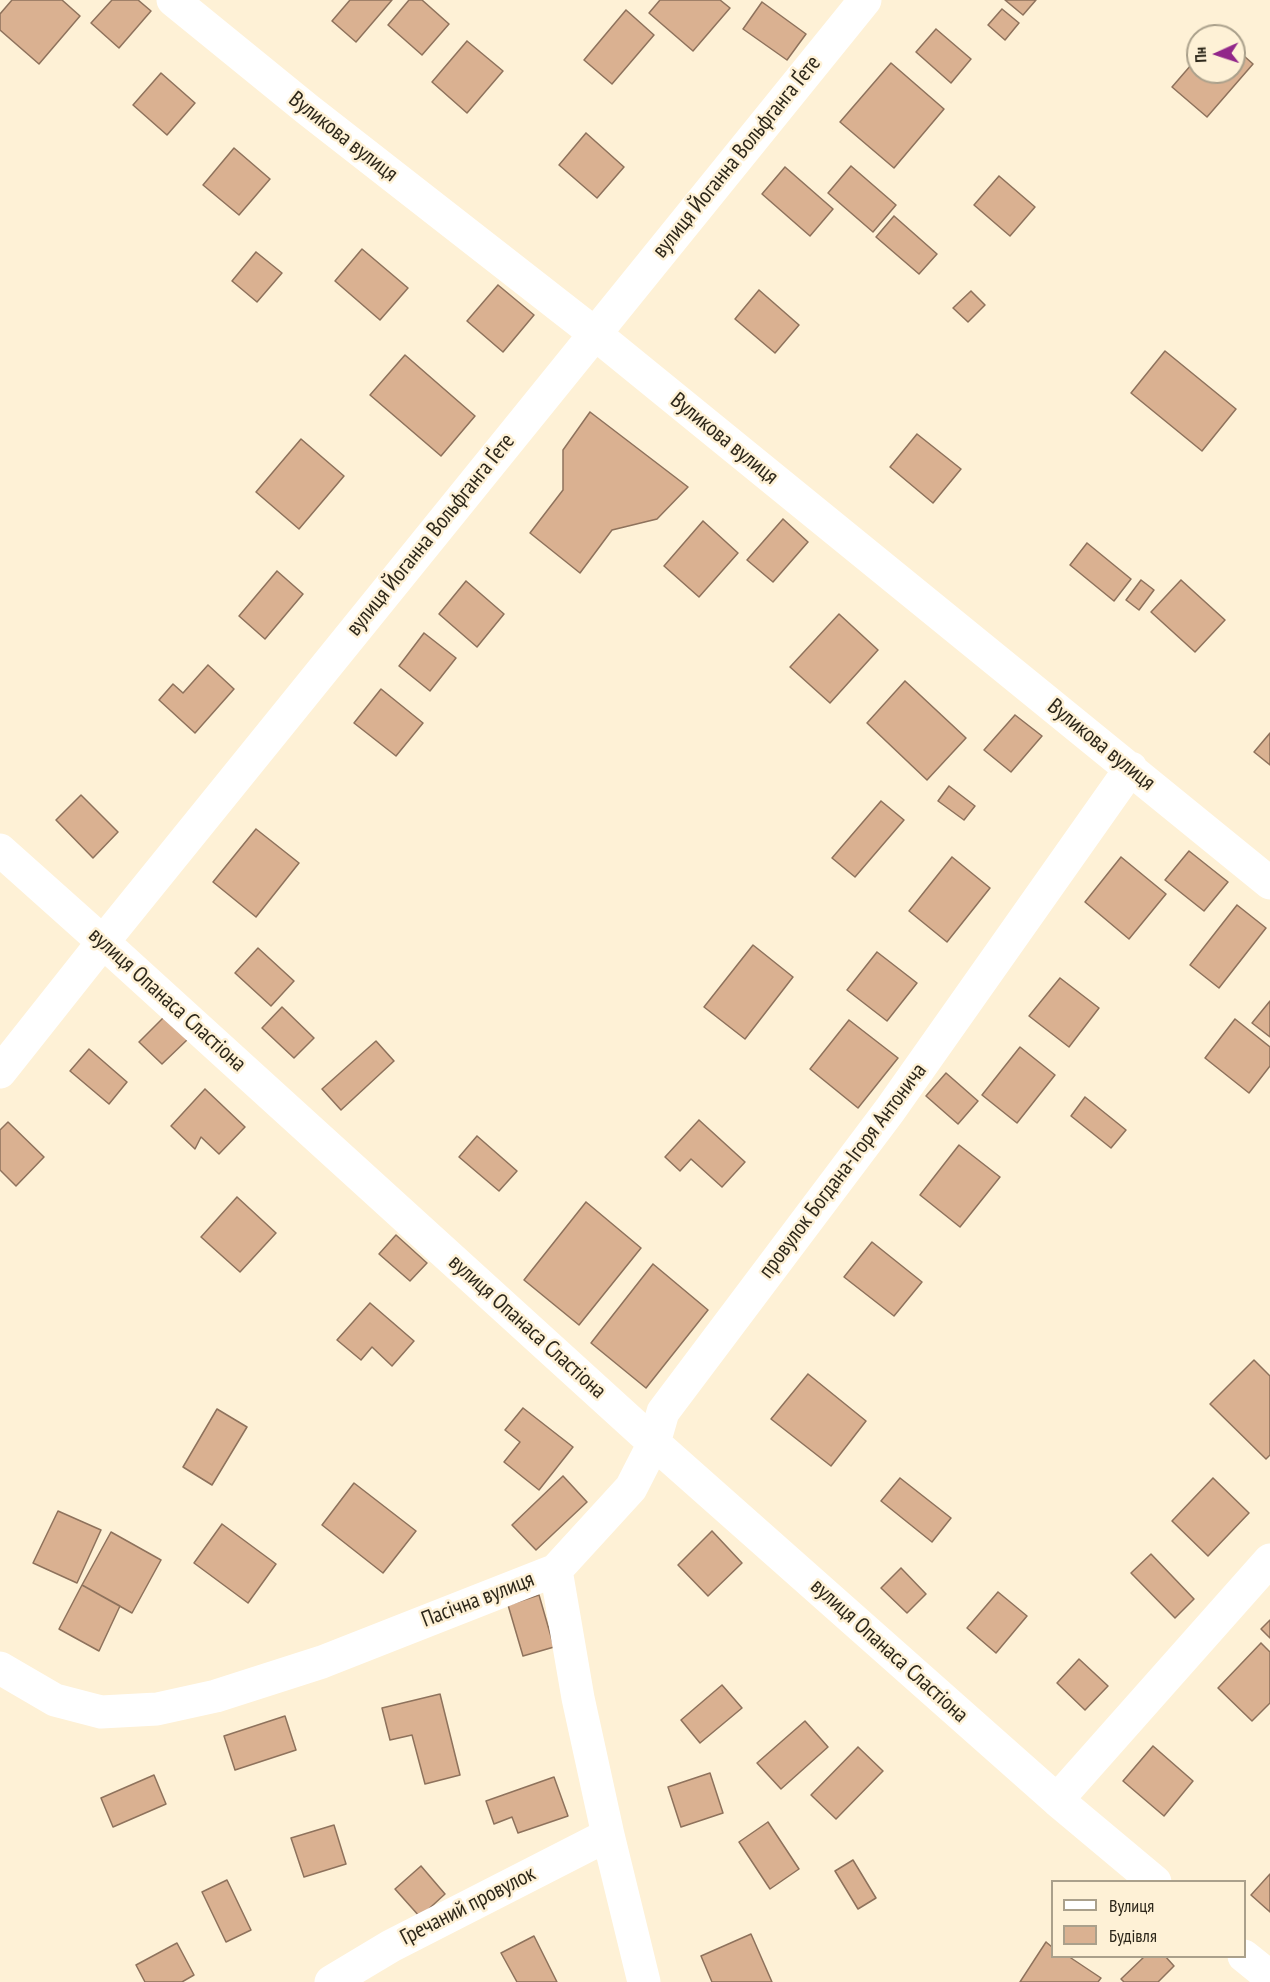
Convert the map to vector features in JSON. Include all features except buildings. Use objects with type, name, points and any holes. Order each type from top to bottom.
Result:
[{"type":"street","name":"Вуликова вулиця","points":[[173,0],[307,109],[594,333],[1270,882]]},
{"type":"street","name":"вулиця Йоганна Вольфганга Ґете","points":[[0,1072],[865,0]]},
{"type":"street","name":"провулок Богдана-Ігоря Антонича","points":[[556,1570],[631,1488],[654,1443],[663,1412],[890,1110],[1131,768]]},
{"type":"street","name":"вулиця Опанаса Сластіона","points":[[0,850],[654,1443],[1057,1800],[1154,1880]]},
{"type":"street","points":[[1057,1800],[1270,1560]]},
{"type":"street","name":"Пасічна вулиця","points":[[0,1668],[55,1700],[101,1712],[157,1709],[216,1696],[322,1662],[556,1570],[578,1698],[644,1982]]},
{"type":"street","name":"Гречаний провулок","points":[[331,1982],[391,1946],[608,1835]]},
{"type":"street","points":[[1246,1957],[1270,1977]]}]
